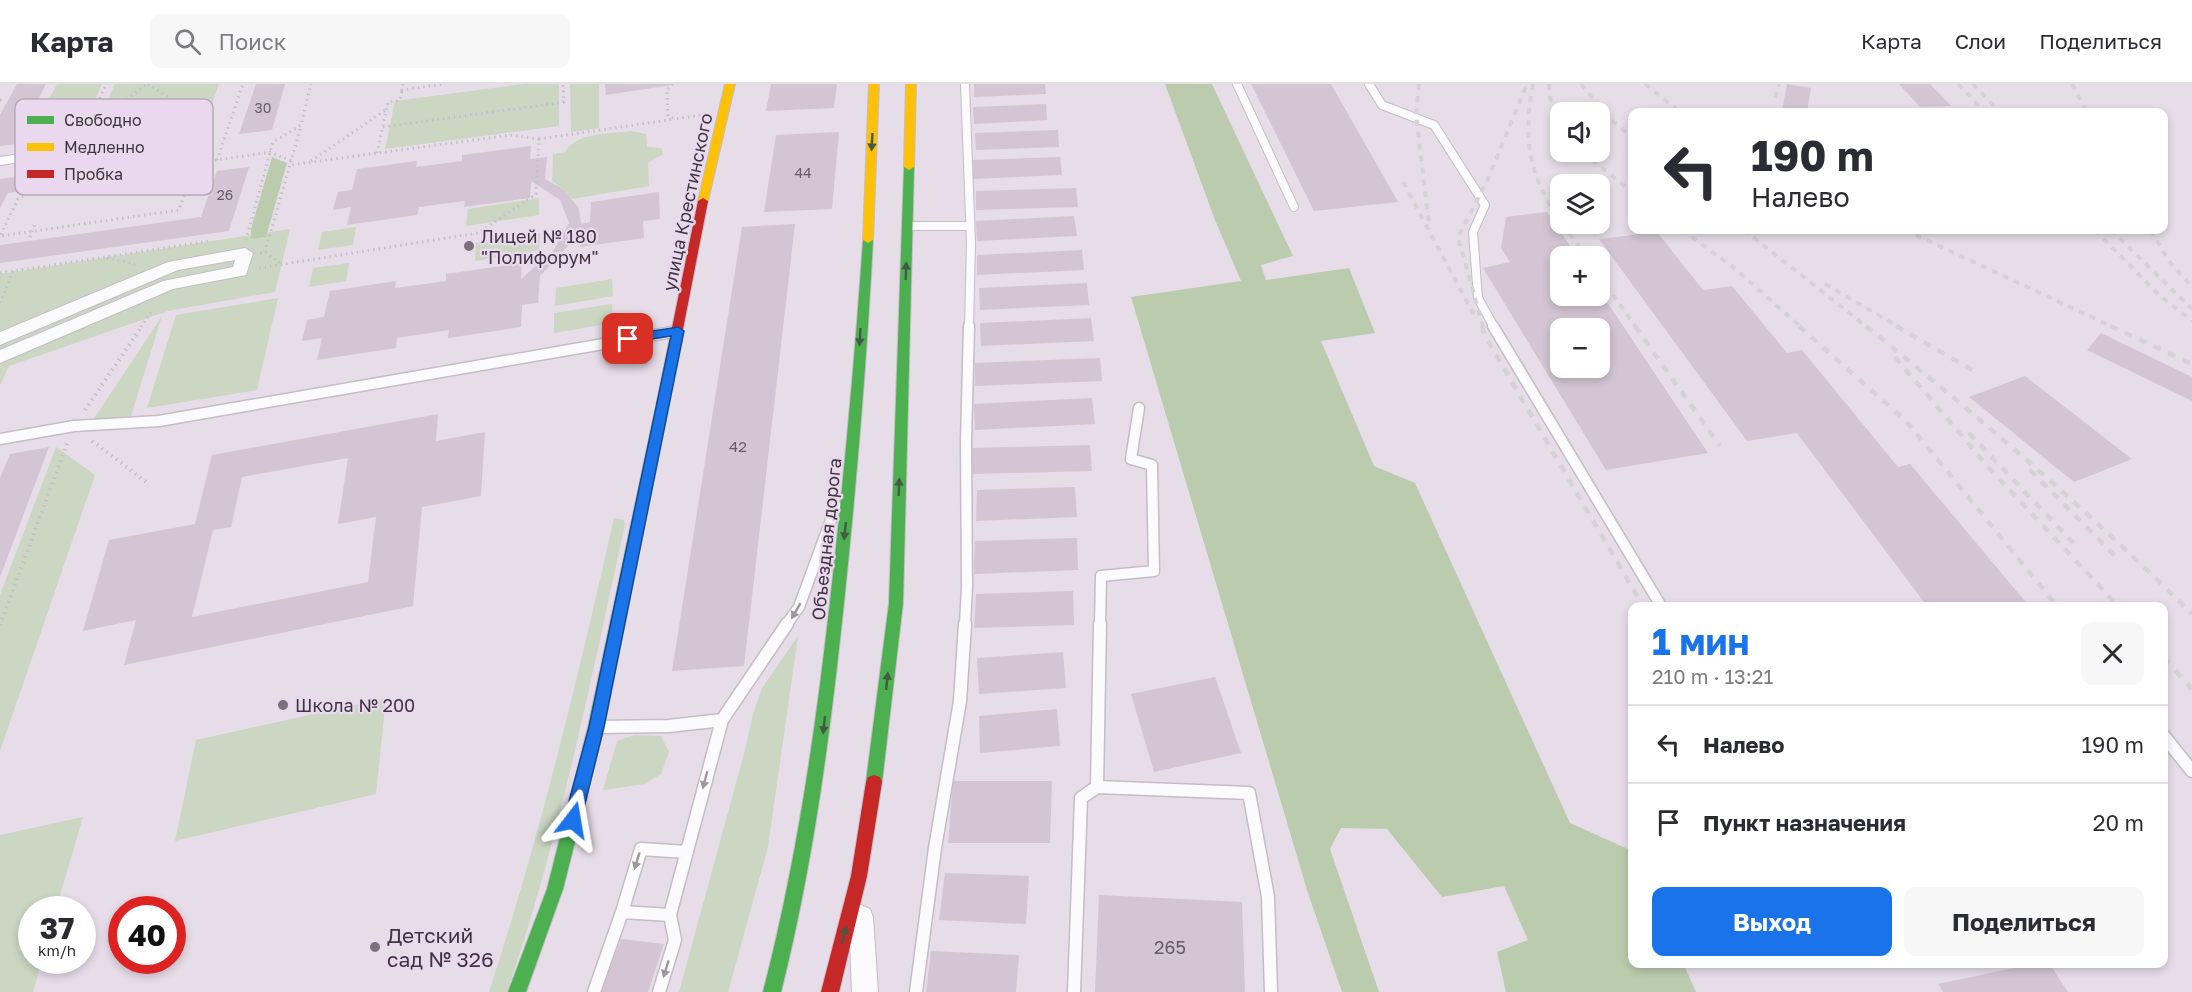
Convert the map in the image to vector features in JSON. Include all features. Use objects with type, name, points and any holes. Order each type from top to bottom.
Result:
[{"type":"main road","name":"улица Крестинского","points":[[517,992],[555,890],[596,727],[678,331],[695,237],[730,84]]},
{"type":"main road","name":"Объездная дорога","points":[[772,992],[796,893],[821,752],[853,457],[874,84]]},
{"type":"main road","points":[[831,992],[859,876],[880,745],[896,603],[911,84]]},
{"type":"street","points":[[0,339],[174,266],[245,253],[240,271],[169,285],[0,357]]},
{"type":"street","points":[[859,876],[865,992]]},
{"type":"lane","points":[[916,992],[940,816],[960,701],[967,586],[966,452],[970,226],[965,84]]},
{"type":"lane","points":[[1237,84],[1294,207]]},
{"type":"lane","points":[[1369,84],[1382,105],[1434,125],[1485,205],[1473,232],[1478,298],[1508,353],[1659,602]]},
{"type":"lane","points":[[0,161],[15,159]]},
{"type":"lane","points":[[907,226],[970,226]]},
{"type":"lane","points":[[0,439],[74,426],[159,421],[678,331]]},
{"type":"lane","points":[[1098,787],[1101,576],[1154,571],[1152,465],[1131,459],[1139,408]]},
{"type":"lane","points":[[659,992],[675,940],[670,915],[722,720],[800,607],[853,457]]},
{"type":"lane","points":[[596,727],[669,726],[722,720]]},
{"type":"lane","points":[[2168,741],[2192,771]]},
{"type":"lane","points":[[1074,992],[1081,798],[1098,787],[1249,793],[1268,897],[1271,992]]},
{"type":"lane","points":[[594,992],[641,849],[687,852]]},
{"type":"lane","points":[[622,912],[670,915]]},
{"type":"path","points":[[100,99],[106,84]]},
{"type":"path","points":[[128,99],[148,84],[171,99]]},
{"type":"path","points":[[218,160],[243,84]]},
{"type":"path","points":[[265,252],[302,125],[311,84]]},
{"type":"path","points":[[377,153],[388,102],[400,100],[403,84]]},
{"type":"path","points":[[402,90],[445,84]]},
{"type":"path","points":[[383,127],[564,102],[564,84]]},
{"type":"path","points":[[673,84],[667,90],[668,116],[675,118]]},
{"type":"path","points":[[310,162],[387,109]]},
{"type":"path","points":[[213,161],[270,152],[291,163],[310,162],[510,135],[539,139],[702,115]]},
{"type":"path","points":[[245,253],[246,236],[273,142],[302,125]]},
{"type":"path","points":[[240,271],[478,233],[536,194],[539,139]]},
{"type":"path","points":[[25,195],[18,199],[0,236],[179,210],[184,195]]},
{"type":"path","points":[[30,237],[35,224]]},
{"type":"path","points":[[0,273],[213,241]]},
{"type":"path","points":[[0,303],[1,294],[14,271]]},
{"type":"path","points":[[0,625],[74,426],[169,285]]},
{"type":"path","points":[[74,426],[149,484]]},
{"type":"green space","points":[[57,84],[102,84],[95,99],[49,99]]},
{"type":"green space","points":[[115,84],[219,84],[213,101],[108,99]]},
{"type":"green space","points":[[524,84],[559,84],[559,126],[385,149],[395,101]]},
{"type":"green space","points":[[570,84],[599,84],[599,128],[571,132]]},
{"type":"green space","points":[[1165,84],[1212,84],[1293,256],[1261,265],[1266,280],[1349,268],[1375,333],[1321,341],[1374,466],[1415,483],[1570,823],[1628,849],[1628,968],[1685,968],[1696,992],[1506,992],[1497,952],[1528,940],[1504,886],[1442,897],[1387,829],[1341,828],[1330,849],[1379,992],[1342,992],[1307,890],[1131,297],[1241,281],[1215,220]]},
{"type":"green space","points":[[631,131],[646,134],[647,147],[661,148],[663,154],[648,163],[649,186],[572,199],[552,181],[553,154],[565,152],[570,145],[585,137]]},
{"type":"green space","points":[[272,157],[287,163],[266,237],[251,239],[251,229]]},
{"type":"green space","points":[[539,198],[539,215],[466,226],[468,209]]},
{"type":"green space","points":[[356,227],[353,245],[318,250],[322,232]]},
{"type":"green space","points":[[290,229],[275,292],[168,311],[9,366],[0,385],[0,274]]},
{"type":"green space","points":[[540,233],[539,250],[475,261],[476,243]]},
{"type":"green space","points":[[349,263],[346,281],[309,287],[313,268]]},
{"type":"green space","points":[[612,279],[613,296],[555,306],[556,288]]},
{"type":"green space","points":[[278,298],[257,390],[147,408],[176,315]]},
{"type":"green space","points":[[612,304],[613,323],[554,333],[554,313]]},
{"type":"green space","points":[[162,316],[131,416],[93,420]]},
{"type":"green space","points":[[56,447],[95,475],[0,751],[0,595]]},
{"type":"green space","points":[[614,518],[624,520],[625,524],[586,701],[543,877],[507,992],[489,992],[525,875],[557,756]]},
{"type":"green space","points":[[798,636],[768,847],[728,992],[679,992],[753,714],[762,688]]},
{"type":"green space","points":[[386,698],[376,794],[175,841],[196,740]]},
{"type":"green space","points":[[634,735],[661,736],[669,752],[661,774],[645,784],[603,790],[617,741]]},
{"type":"green space","points":[[83,817],[60,896],[18,896],[18,974],[38,974],[33,992],[0,992],[0,835]]},
{"type":"building","points":[[17,84],[46,84],[38,99],[15,99],[15,144],[0,146],[0,115]]},
{"type":"building","points":[[256,84],[285,84],[272,130],[239,134]]},
{"type":"building","points":[[605,84],[672,84],[672,85],[606,95]]},
{"type":"building","points":[[771,84],[837,84],[834,108],[766,111]]},
{"type":"building","points":[[974,84],[1045,84],[1046,94],[974,97]]},
{"type":"building","points":[[1251,84],[1331,84],[1398,202],[1314,211]]},
{"type":"building","points":[[1787,84],[1811,88],[1808,108],[1782,108]]},
{"type":"building","points":[[1899,84],[1930,84],[1951,106],[1920,107]]},
{"type":"building","points":[[1046,104],[1047,120],[974,124],[973,107]]},
{"type":"building","points":[[1058,130],[1059,147],[976,150],[975,133]]},
{"type":"building","points":[[839,132],[832,209],[764,212],[776,135]]},
{"type":"building","points":[[531,146],[530,159],[547,157],[545,179],[563,189],[579,208],[581,224],[590,222],[591,202],[659,192],[660,219],[643,221],[644,238],[580,247],[581,232],[540,276],[538,303],[522,305],[521,327],[448,338],[449,330],[397,338],[396,348],[317,360],[322,338],[302,341],[307,320],[324,317],[330,291],[396,281],[395,288],[446,281],[446,274],[522,263],[521,279],[553,251],[569,223],[560,200],[531,181],[530,198],[464,207],[465,201],[419,207],[417,215],[347,225],[351,207],[333,210],[338,192],[352,190],[357,169],[417,161],[416,167],[462,161],[462,155]]},
{"type":"building","points":[[1060,157],[1062,175],[973,179],[973,160]]},
{"type":"building","points":[[249,167],[229,231],[0,263],[0,245],[201,217],[209,195],[213,195],[213,182],[217,171]]},
{"type":"building","points":[[15,177],[15,192],[8,193],[0,208],[0,179]]},
{"type":"building","points":[[1076,188],[1078,207],[976,210],[976,191]]},
{"type":"building","points":[[1547,212],[1550,216],[1550,234],[1562,234],[1570,246],[1550,246],[1550,306],[1610,306],[1708,453],[1606,470],[1483,268],[1510,262],[1501,248],[1506,217]]},
{"type":"building","points":[[1074,216],[1077,236],[977,241],[976,221]]},
{"type":"building","points":[[795,224],[744,666],[672,671],[742,227]]},
{"type":"building","points":[[1659,234],[1703,290],[1732,286],[1787,353],[1802,350],[1898,467],[1910,464],[2026,602],[1924,602],[1797,433],[1747,441],[1610,254],[1610,246],[1604,246],[1599,239]]},
{"type":"building","points":[[1082,250],[1084,270],[977,275],[977,255]]},
{"type":"building","points":[[1087,283],[1089,305],[980,310],[979,288]]},
{"type":"building","points":[[1091,318],[1094,341],[981,346],[980,323]]},
{"type":"building","points":[[2101,333],[2192,377],[2192,401],[2087,350]]},
{"type":"building","points":[[1100,358],[1102,381],[975,386],[975,363]]},
{"type":"building","points":[[2025,376],[2132,459],[2074,482],[1969,397]]},
{"type":"building","points":[[1092,398],[1095,424],[975,430],[974,404]]},
{"type":"building","points":[[438,414],[436,441],[485,432],[481,496],[422,507],[413,606],[124,665],[136,620],[83,631],[109,540],[195,524],[212,455]],"holes":[[[348,458],[338,524],[376,517],[368,582],[192,617],[213,530],[231,527],[242,477]]]},
{"type":"building","points":[[1090,445],[1092,471],[971,474],[972,448]]},
{"type":"building","points":[[49,447],[0,577],[0,478],[10,454]]},
{"type":"building","points":[[1075,487],[1077,517],[976,521],[977,490]]},
{"type":"building","points":[[1077,538],[1078,570],[974,574],[975,541]]},
{"type":"building","points":[[1073,591],[1074,625],[974,628],[976,594]]},
{"type":"building","points":[[1063,652],[1066,688],[979,694],[977,658]]},
{"type":"building","points":[[1215,677],[1241,753],[1154,772],[1131,694]]},
{"type":"building","points":[[1057,709],[1060,746],[980,753],[979,716]]},
{"type":"building","points":[[953,781],[1052,781],[1050,843],[948,843]]},
{"type":"building","points":[[945,873],[1029,876],[1026,924],[939,920]]},
{"type":"building","points":[[1099,895],[1242,902],[1245,992],[1095,992]]},
{"type":"building","points":[[621,939],[664,944],[648,992],[601,992]]},
{"type":"building","points":[[931,951],[1019,955],[1016,992],[926,992]]},
{"type":"building","points":[[2014,968],[2052,968],[2068,992],[1943,992],[1938,984]]},
{"type":"railway","points":[[1419,84],[1416,115],[1429,224]]},
{"type":"railway","points":[[1483,327],[1458,237],[1487,181],[1527,84]]},
{"type":"railway","points":[[1533,84],[1528,122],[1531,156],[1541,188],[1550,206]]},
{"type":"railway","points":[[1549,84],[1552,102]]},
{"type":"railway","points":[[1581,84],[1608,117],[1628,134]]},
{"type":"railway","points":[[1645,84],[1675,108]]},
{"type":"railway","points":[[1775,98],[1779,84]]},
{"type":"railway","points":[[1958,84],[1981,108]]},
{"type":"railway","points":[[1973,84],[1996,108]]},
{"type":"railway","points":[[2072,84],[2085,108]]},
{"type":"railway","points":[[1595,162],[1628,189]]},
{"type":"railway","points":[[1403,182],[1474,315]]},
{"type":"railway","points":[[1570,234],[1578,246]]},
{"type":"railway","points":[[1688,234],[1733,267],[1801,327]]},
{"type":"railway","points":[[1749,234],[1867,327]]},
{"type":"railway","points":[[1914,234],[2113,327]]},
{"type":"railway","points":[[2099,234],[2158,294],[2192,321]]},
{"type":"railway","points":[[2115,234],[2192,309]]},
{"type":"railway","points":[[2153,234],[2168,260],[2192,287]]},
{"type":"railway","points":[[1825,284],[1899,327]]},
{"type":"railway","points":[[1610,290],[1636,327]]},
{"type":"railway","points":[[1482,326],[1485,336],[1641,602]]},
{"type":"railway","points":[[1635,326],[1720,446]]},
{"type":"railway","points":[[1799,326],[1906,421],[2054,602]]},
{"type":"railway","points":[[1866,326],[2033,466],[2114,538],[2192,614]]},
{"type":"railway","points":[[1896,326],[1974,371]]},
{"type":"railway","points":[[2110,326],[2192,364]]},
{"type":"railway","points":[[1895,357],[1989,468],[2114,602]]},
{"type":"railway","points":[[1969,433],[2079,549]]},
{"type":"railway","points":[[2030,470],[2116,557]]},
{"type":"railway","points":[[2168,663],[2192,689]]},
{"type":"traffic: fast","points":[[874,782],[896,603],[909,167]]},
{"type":"traffic: fast","points":[[772,992],[796,893],[827,694],[843,550],[868,240]]},
{"type":"traffic: fast","points":[[517,992],[555,889],[596,727],[662,406]]},
{"type":"traffic: slow","points":[[703,201],[730,84]]},
{"type":"traffic: slow","points":[[868,240],[874,84]]},
{"type":"traffic: slow","points":[[909,167],[911,84]]},
{"type":"traffic: jam","points":[[662,406],[703,201]]},
{"type":"traffic: jam","points":[[830,992],[859,876],[874,782]]},
{"type":"place","name":"Лицей № 180 \"Полифорум\"","points":[[469,246]]},
{"type":"place","name":"Школа № 200","points":[[283,705]]},
{"type":"place","name":"Детский сад № 326","points":[[375,947]]},
{"type":"route","points":[[573,820],[596,727],[678,331],[628,339]]}]
